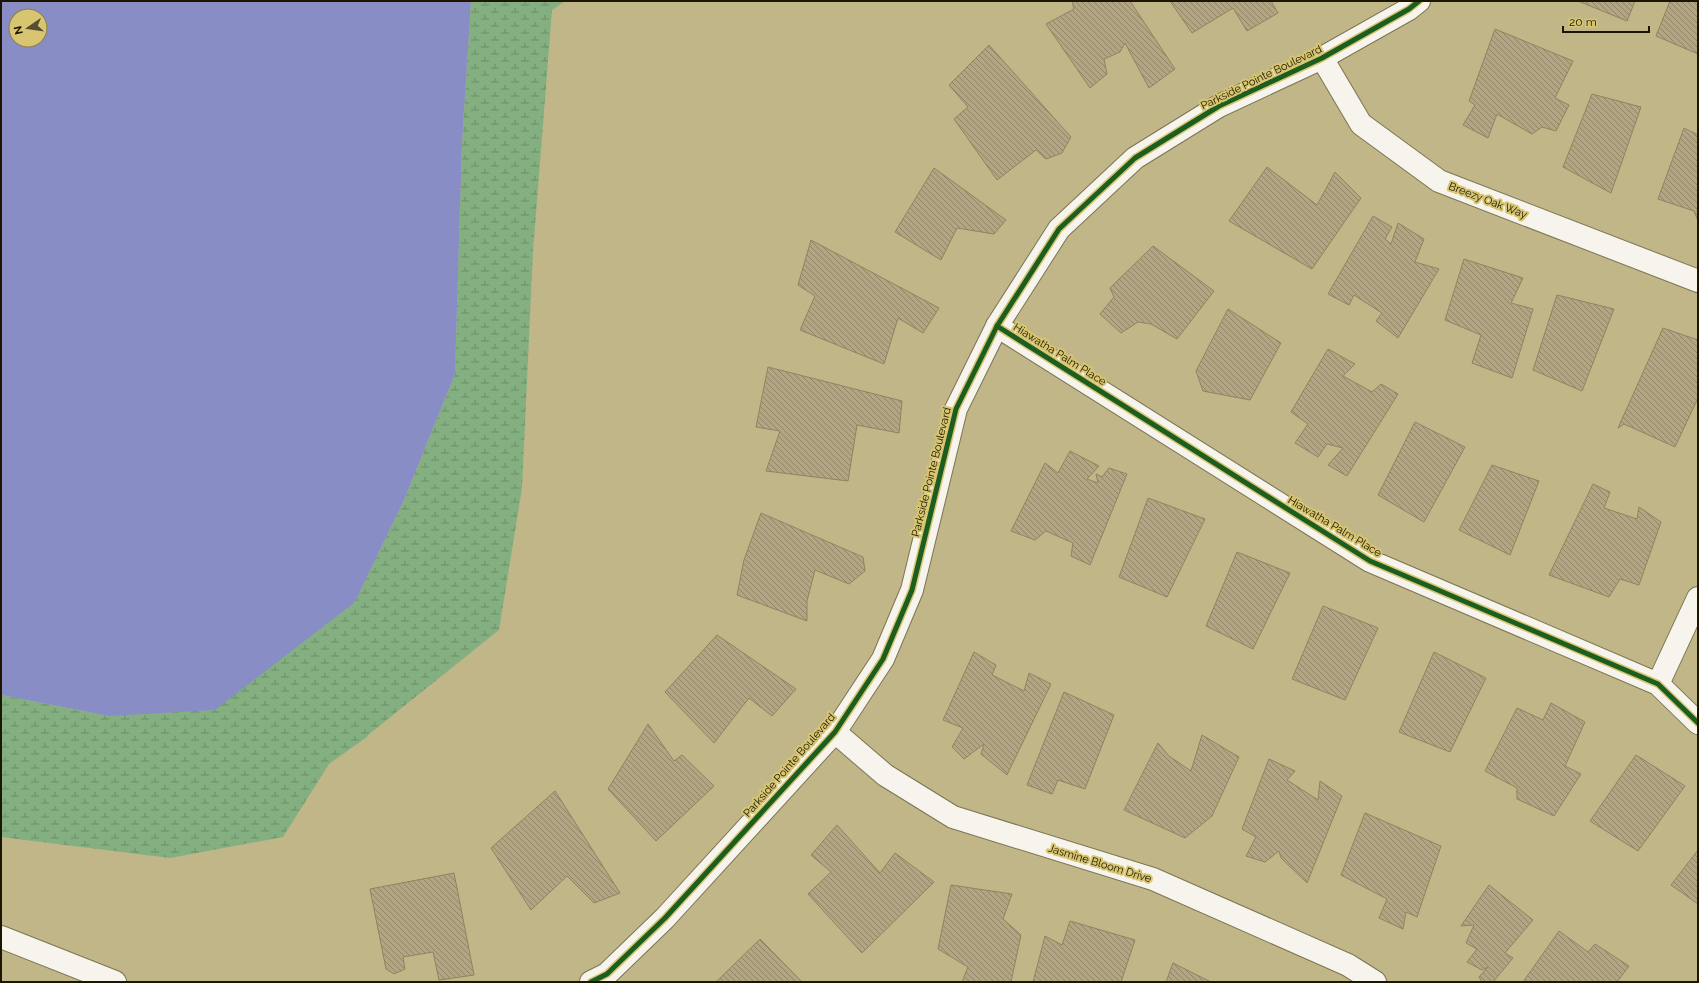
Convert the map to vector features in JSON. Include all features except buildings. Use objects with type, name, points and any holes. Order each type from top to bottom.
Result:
[{"type":"street","name":"Parkside Pointe Boulevard","points":[[603,979],[665,918],[834,732],[883,659],[912,590],[956,409],[997,326],[1059,229],[1135,158],[1219,106],[1322,58],[1409,9],[1419,1]]},
{"type":"street","name":"Breezy Oak Way","points":[[1322,58],[1361,124],[1439,181],[1698,281]]},
{"type":"street","name":"Hiawatha Palm Place","points":[[997,326],[1370,561],[1658,684],[1698,723]]},
{"type":"street","points":[[1658,684],[1698,598]]},
{"type":"street","name":"Jasmine Bloom Drive","points":[[834,732],[884,775],[953,817],[1153,879],[1348,965],[1375,982]]},
{"type":"street","points":[[1,937],[114,982]]},
{"type":"green space","points":[[471,1],[565,1],[552,10],[533,251],[522,488],[499,630],[367,737],[329,764],[283,837],[170,858],[1,837],[1,695],[109,716],[355,602],[404,500],[455,374],[462,143]]},
{"type":"water","points":[[1,1],[471,1],[462,143],[455,374],[404,500],[355,602],[215,710],[109,716],[1,695]]},
{"type":"cycle path","points":[[591,982],[607,974],[665,918],[835,732],[883,659],[912,590],[956,409],[997,326],[1059,229],[1135,158],[1219,106],[1322,58],[1409,9],[1419,1]]},
{"type":"cycle path","points":[[997,326],[1370,561],[1658,684],[1698,723]]}]
